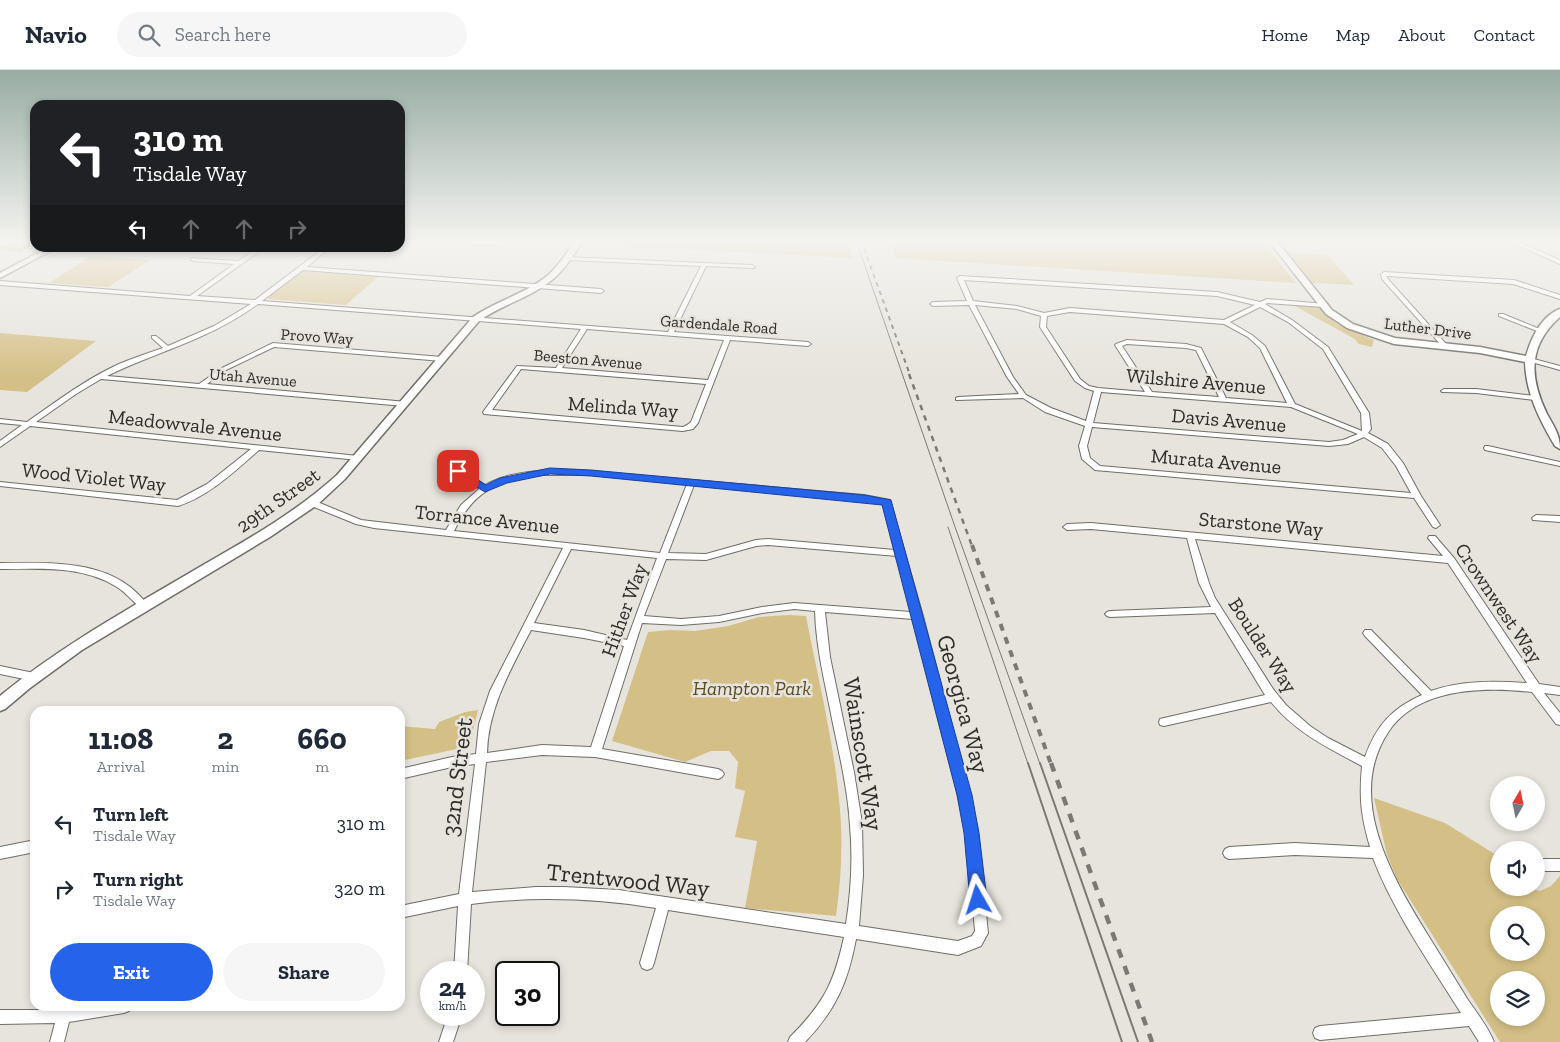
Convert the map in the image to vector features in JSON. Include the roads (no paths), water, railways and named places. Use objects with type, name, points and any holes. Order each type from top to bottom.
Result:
[{"type":"street","name":"Gardendale Road","points":[[30,285],[808,344]]},
{"type":"street","points":[[190,298],[207,285]]},
{"type":"street","points":[[0,445],[100,376],[216,328],[278,285]]},
{"type":"street","name":"29th Street","points":[[0,705],[34,677],[73,649],[276,528],[312,503],[332,486],[358,458],[476,320],[492,308],[537,285]]},
{"type":"street","points":[[542,285],[601,291]]},
{"type":"street","points":[[670,334],[694,285]]},
{"type":"street","points":[[962,285],[1010,377],[1024,396]]},
{"type":"street","points":[[1078,285],[1216,294],[1263,302],[1321,302]]},
{"type":"street","name":"Luther Drive","points":[[1308,285],[1337,318],[1366,333],[1405,343],[1480,350],[1560,368]]},
{"type":"street","points":[[1391,285],[1445,346]]},
{"type":"street","points":[[1524,285],[1560,297]]},
{"type":"street","points":[[933,304],[972,302],[1011,305],[1044,315],[1060,310],[1086,311],[1225,322],[1250,336],[1263,347],[1292,405]]},
{"type":"street","points":[[1225,322],[1263,302]]},
{"type":"street","points":[[1263,302],[1326,348],[1366,413],[1367,429],[1364,434]]},
{"type":"street","points":[[1560,312],[1539,330],[1531,348],[1530,360],[1535,398],[1547,425],[1560,446]]},
{"type":"street","points":[[1044,315],[1043,327],[1077,380],[1087,387],[1098,390]]},
{"type":"street","points":[[1501,315],[1539,330]]},
{"type":"street","points":[[557,371],[585,328]]},
{"type":"street","points":[[154,337],[167,348]]},
{"type":"street","name":"Melinda Way","points":[[487,412],[683,429],[690,427],[694,423],[727,338]]},
{"type":"street","points":[[1150,394],[1118,345],[1137,343],[1186,346],[1199,349],[1223,399]]},
{"type":"street","name":"Provo Way","points":[[200,386],[216,373],[273,345],[442,359]]},
{"type":"street","name":"Beeston Avenue","points":[[487,412],[519,368],[710,382]]},
{"type":"street","name":"Utah Avenue","points":[[100,376],[404,404]]},
{"type":"street","name":"Wilshire Avenue","points":[[1098,390],[1292,405],[1364,434],[1384,446],[1400,465],[1436,525]]},
{"type":"street","name":"Murata Avenue","points":[[1098,390],[1083,446],[1086,459],[1098,468],[1417,496]]},
{"type":"street","points":[[1444,391],[1476,391],[1535,398]]},
{"type":"street","points":[[958,400],[1024,396]]},
{"type":"street","name":"Davis Avenue","points":[[1024,396],[1048,410],[1089,425],[1329,444],[1345,442],[1364,434]]},
{"type":"street","name":"Meadowvale Avenue","points":[[0,421],[358,458]]},
{"type":"street","name":"Wood Violet Way","points":[[0,484],[178,502],[195,496],[210,486],[256,448]]},
{"type":"street","points":[[1488,448],[1560,464]]},
{"type":"street","points":[[458,471],[485,489]]},
{"type":"street","points":[[449,533],[462,509],[476,495],[511,478],[550,471],[691,483]]},
{"type":"street","name":"Georgica Way","points":[[691,483],[864,498],[887,502],[964,795],[972,833],[982,933],[976,941],[958,948],[851,931]]},
{"type":"street","name":"Hither Way","points":[[595,752],[638,619],[691,483]]},
{"type":"street","name":"Torrance Avenue","points":[[312,503],[359,522],[663,556],[706,557],[744,546],[768,542],[900,553]]},
{"type":"street","points":[[1536,518],[1560,519]]},
{"type":"street","name":"Starstone Way","points":[[1067,527],[1091,526],[1451,560]]},
{"type":"street","name":"Boulder Way","points":[[1190,535],[1204,583],[1217,610],[1273,697],[1306,729],[1324,741],[1367,763]]},
{"type":"street","name":"Crownwest Way","points":[[1432,538],[1451,560],[1536,688]]},
{"type":"street","name":"32nd Street","points":[[461,961],[465,899],[481,759],[481,739],[486,714],[496,688],[568,546]]},
{"type":"street","points":[[0,566],[58,567],[90,572],[118,583],[143,606]]},
{"type":"street","points":[[638,619],[681,622],[719,619],[786,607],[918,616]]},
{"type":"street","name":"Wainscott Way","points":[[796,1042],[814,1023],[830,999],[843,971],[851,931],[856,864],[854,804],[821,638],[820,608]]},
{"type":"street","points":[[1110,614],[1217,610]]},
{"type":"street","points":[[528,626],[584,634],[630,644]]},
{"type":"street","points":[[1368,633],[1429,696]]},
{"type":"street","points":[[0,670],[34,677]]},
{"type":"street","points":[[1486,1042],[1399,899],[1377,853],[1369,829],[1365,803],[1364,784],[1367,763],[1372,746],[1389,722],[1401,711],[1429,696],[1469,687],[1493,685],[1560,691]]},
{"type":"street","points":[[1536,688],[1560,722]]},
{"type":"street","points":[[1164,722],[1273,697]]},
{"type":"street","points":[[405,773],[452,762],[542,750],[595,752],[718,774]]},
{"type":"street","points":[[0,853],[30,847]]},
{"type":"street","points":[[1229,852],[1295,849],[1377,853]]},
{"type":"street","points":[[1545,865],[1560,866]]},
{"type":"street","name":"Trentwood Way","points":[[405,911],[428,904],[465,899],[539,892],[579,892],[619,896],[851,931]]},
{"type":"street","points":[[647,963],[663,904]]},
{"type":"street","points":[[0,1017],[64,1016],[94,1011]]},
{"type":"street","points":[[56,1042],[64,1016]]},
{"type":"street","points":[[1320,1033],[1472,1018]]},
{"type":"street","points":[[446,1042],[451,1026]]},
{"type":"tram line","points":[[872,285],[1040,764]]},
{"type":"tram line","points":[[948,527],[1028,764]]},
{"type":"tram line","points":[[1028,763],[1122,1042]]},
{"type":"tram line","points":[[1040,763],[1138,1042]]},
{"type":"railway","points":[[877,285],[910,375]]},
{"type":"railway","points":[[909,374],[972,546]]},
{"type":"railway","points":[[972,545],[1051,764]]},
{"type":"railway","points":[[1051,763],[1152,1042]]},
{"type":"park label","name":"Hampton Park","points":[[752,688]]}]
